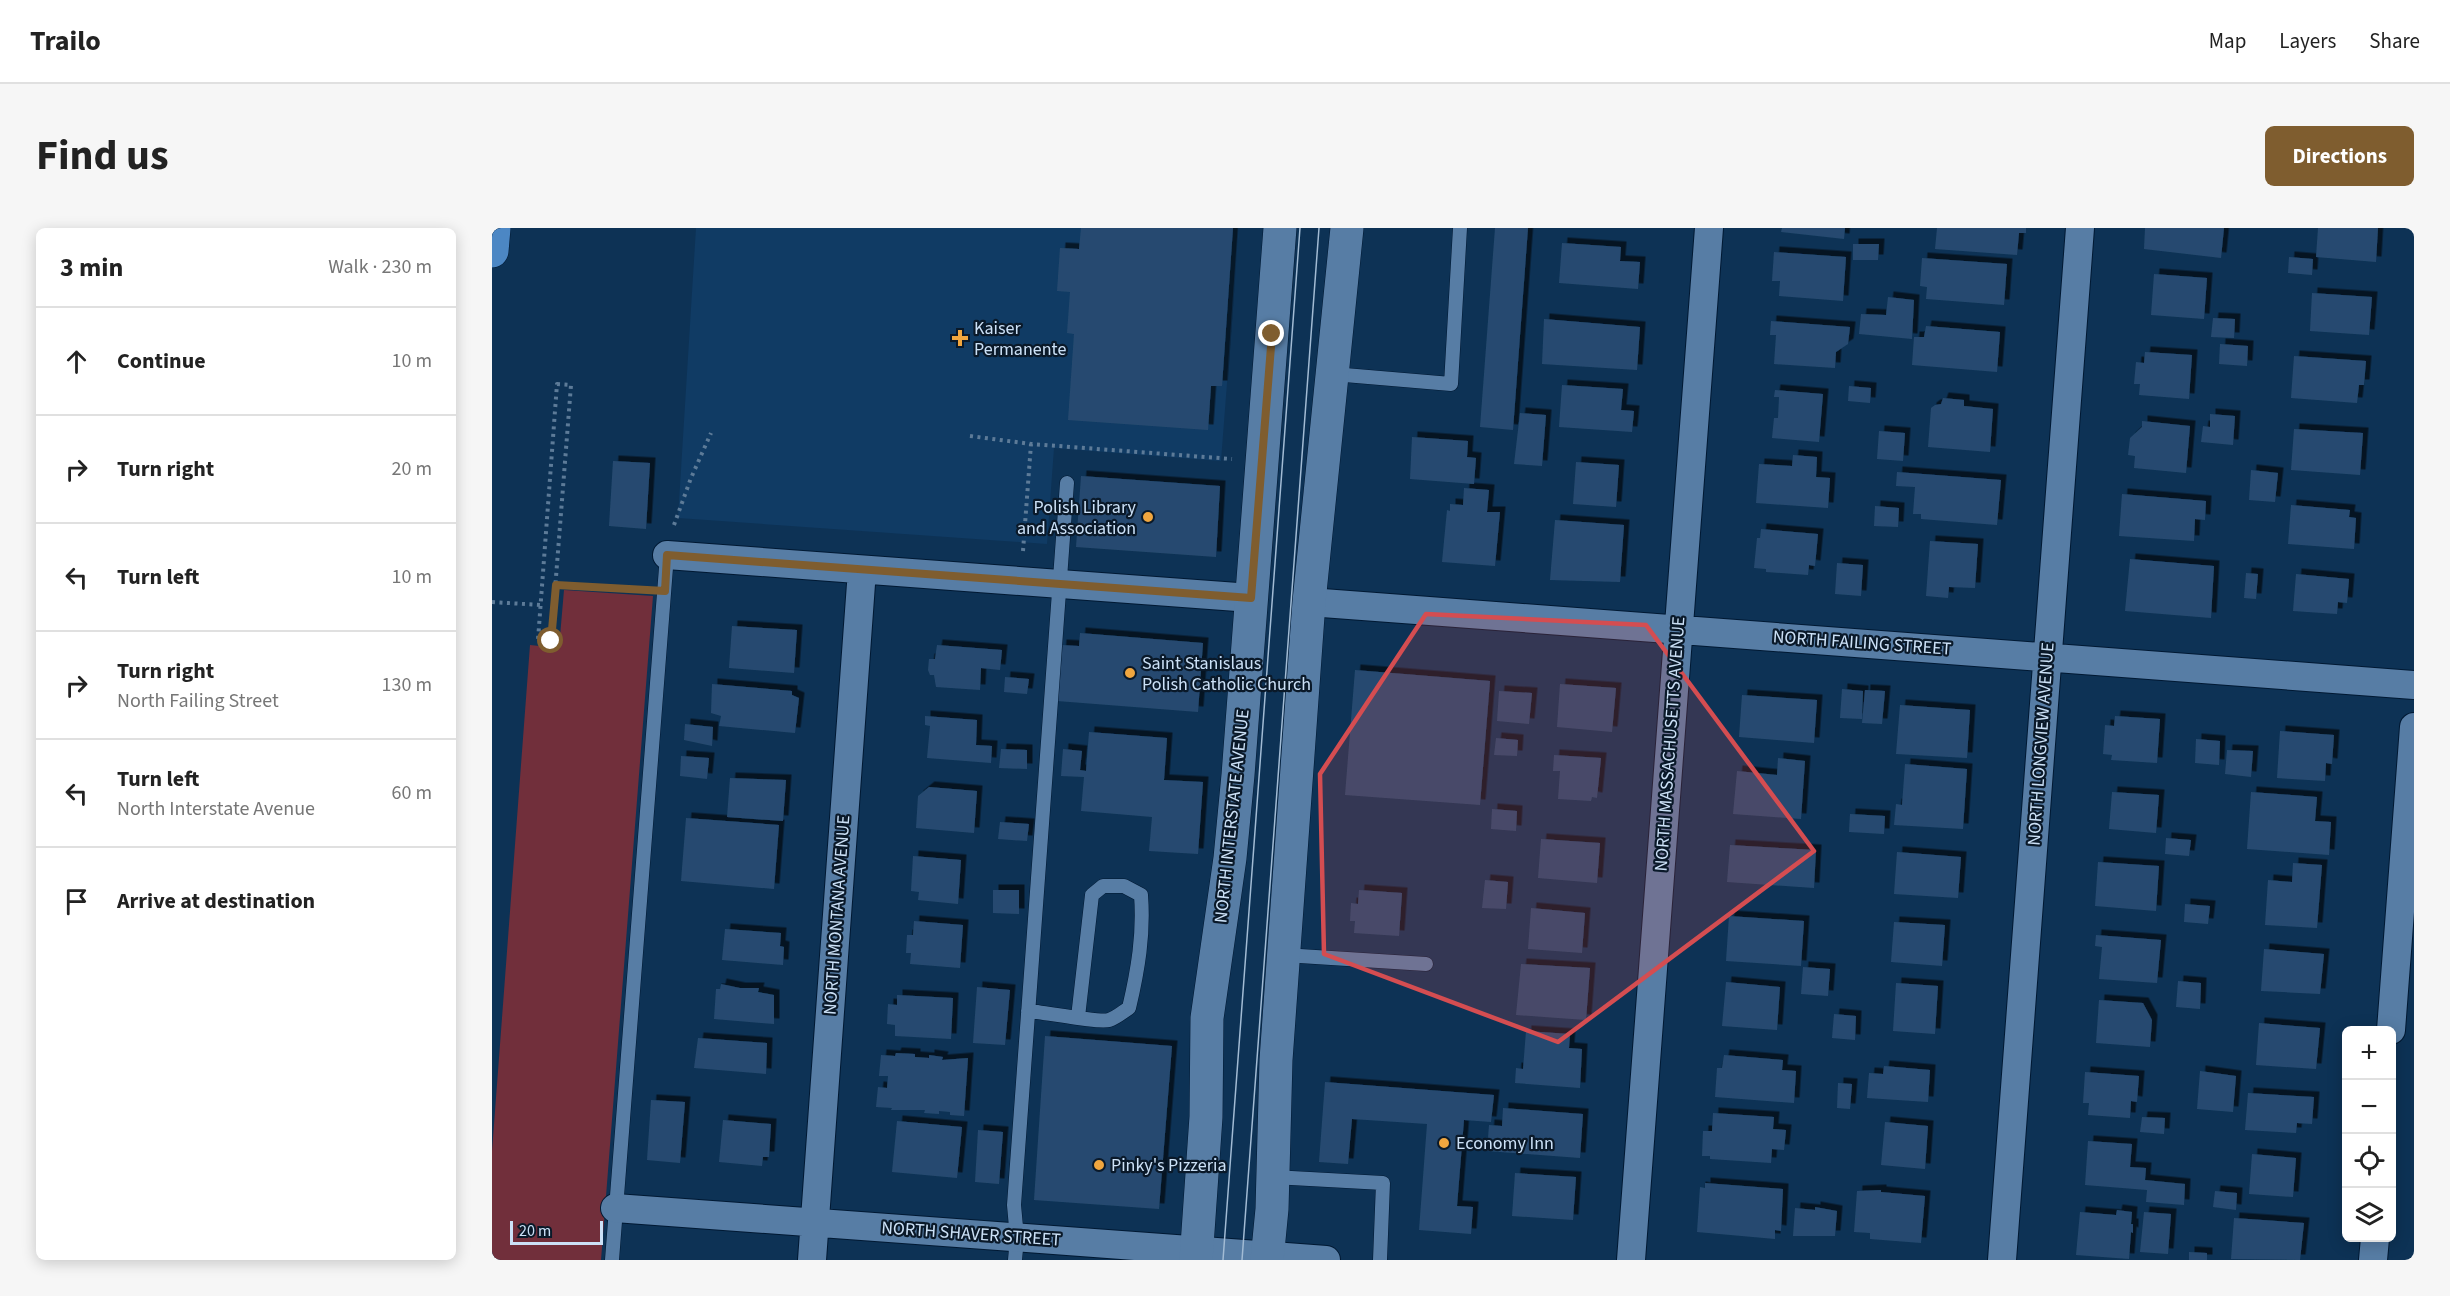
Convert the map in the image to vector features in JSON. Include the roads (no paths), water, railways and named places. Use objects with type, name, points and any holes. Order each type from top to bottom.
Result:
[{"type":"highway","points":[[492,251],[494,228]]},
{"type":"street","name":"NORTH INTERSTATE AVENUE","points":[[1196,1255],[1206,1117],[1207,1018],[1230,858],[1280,228]]},
{"type":"street","points":[[1268,1258],[1276,1060],[1309,602],[1347,228]]},
{"type":"street","name":"NORTH MASSACHUSETTS AVENUE","points":[[1631,1260],[1709,228]]},
{"type":"street","name":"NORTH LONGVIEW AVENUE","points":[[2002,1260],[2080,228]]},
{"type":"street","points":[[667,555],[1251,598]]},
{"type":"street","name":"NORTH MONTANA AVENUE","points":[[812,1260],[862,570]]},
{"type":"street","name":"NORTH FAILING STREET","points":[[1309,602],[2414,685]]},
{"type":"street","points":[[2391,1026],[2414,727]]},
{"type":"street","name":"NORTH SHAVER STREET","points":[[615,1208],[814,1222],[1016,1249],[1326,1260]]},
{"type":"street","points":[[2373,1260],[2375,1242]]},
{"type":"lane","points":[[1333,374],[1450,384],[1460,228]]},
{"type":"lane","points":[[1016,1249],[1014,1205],[1067,483]]},
{"type":"lane","points":[[612,1260],[667,555]]},
{"type":"lane","points":[[1028,1011],[1078,1017],[1108,1020],[1130,1008],[1138,972],[1143,918],[1141,895],[1124,886],[1102,886],[1092,895],[1078,1017]]},
{"type":"lane","points":[[1284,955],[1426,964]]},
{"type":"lane","points":[[1273,1177],[1383,1183],[1380,1260]]},
{"type":"tram line","points":[[1223,1260],[1300,228]]},
{"type":"tram line","points":[[1242,1260],[1319,228]]},
{"type":"place","name":"Kaiser Permanente","points":[[960,338]]},
{"type":"place","name":"Polish Library and Association","points":[[1148,517]]},
{"type":"place","name":"Saint Stanislaus Polish Catholic Church","points":[[1130,673]]},
{"type":"place","name":"Economy Inn","points":[[1444,1143]]},
{"type":"place","name":"Pinky's Pizzeria","points":[[1099,1165]]}]
